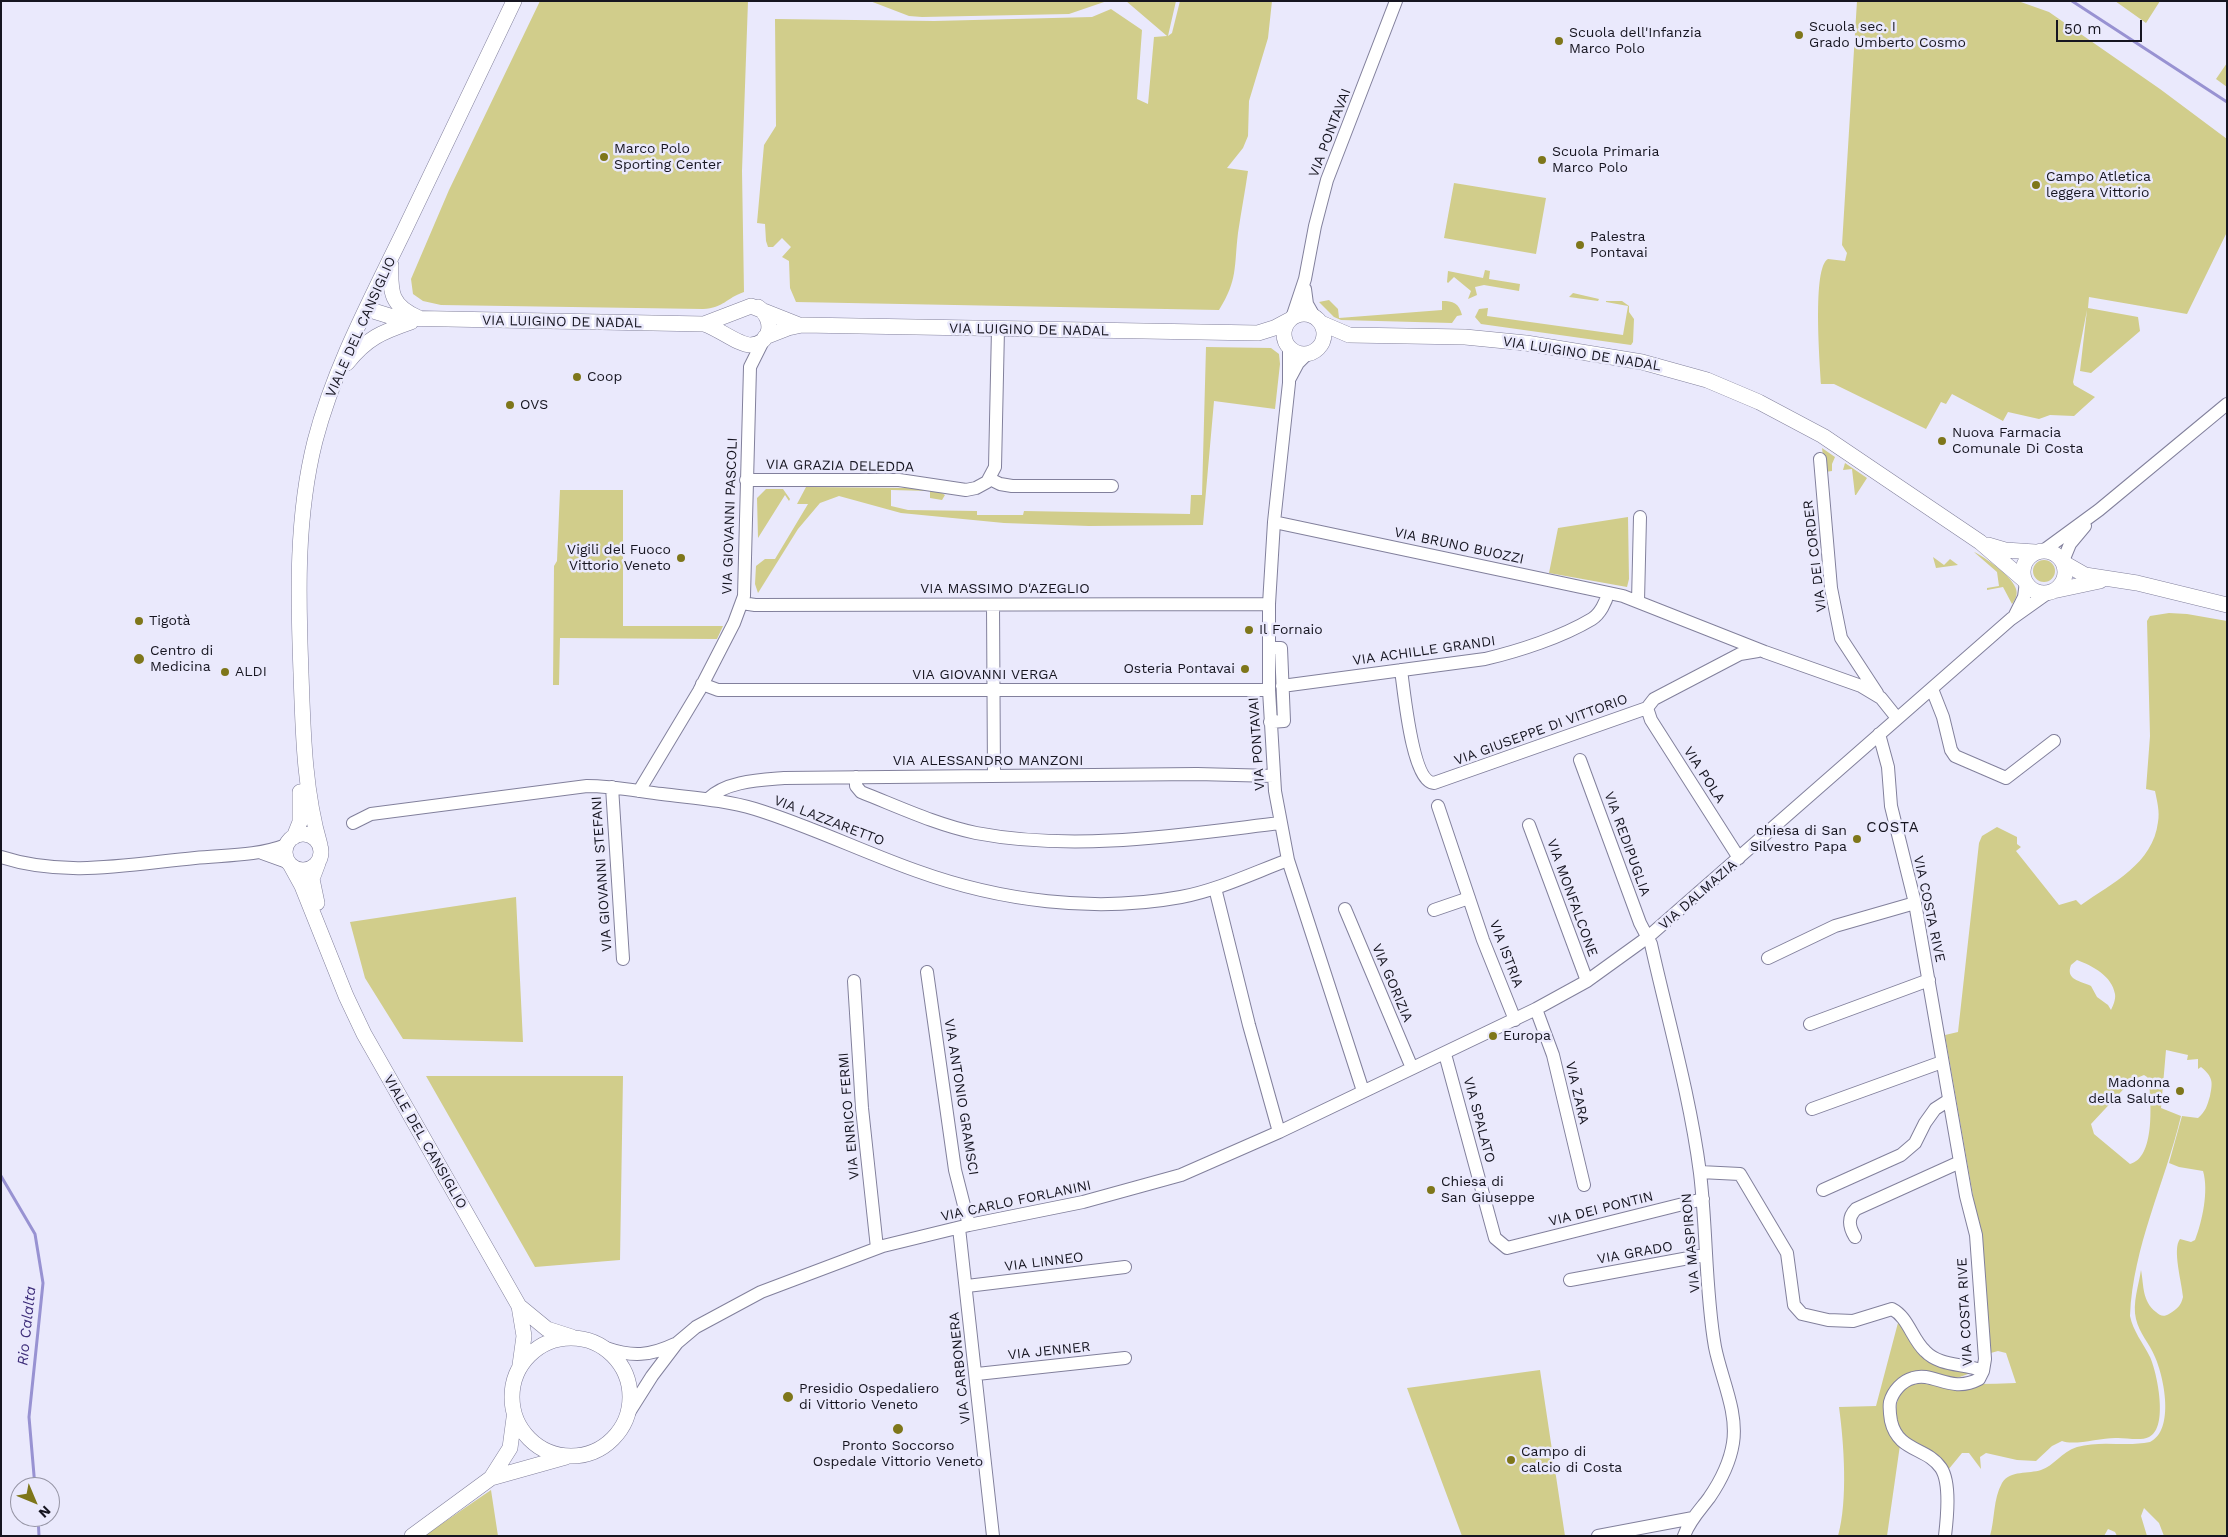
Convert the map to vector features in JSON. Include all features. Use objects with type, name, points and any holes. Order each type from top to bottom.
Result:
[{"type":"main road","name":"VIALE DEL CANSIGLIO","points":[[320,846],[311,813],[303,736],[298,591],[302,520],[315,443],[337,376],[367,309],[514,1]]},
{"type":"main road","points":[[391,258],[390,286],[393,296],[402,309],[420,319]]},
{"type":"main road","name":"VIA LUIGINO DE NADAL","points":[[704,324],[751,306],[758,307],[777,318],[799,325],[1258,333],[1274,328],[1291,319]]},
{"type":"main road","points":[[758,307],[763,310],[769,321],[770,326],[765,338]]},
{"type":"main road","name":"VIA LUIGINO DE NADAL","points":[[367,309],[387,317],[420,319],[704,324],[743,343],[754,344],[799,325]]},
{"type":"main road","points":[[737,340],[731,328],[734,315],[738,310]]},
{"type":"main road","points":[[1303,314],[1318,320],[1323,334],[1314,349],[1298,352],[1288,345],[1285,330],[1291,319],[1303,314]]},
{"type":"main road","name":"VIA LUIGINO DE NADAL","points":[[337,376],[359,348],[371,338],[384,331],[420,319]]},
{"type":"main road","name":"VIA LUIGINO DE NADAL","points":[[1318,320],[1346,335]]},
{"type":"main road","name":"VIA LUIGINO DE NADAL","points":[[1258,333],[1288,345]]},
{"type":"main road","name":"VIA LUIGINO DE NADAL","points":[[1314,349],[1346,335],[1465,337],[1518,342],[1635,360],[1690,374],[1743,395],[1813,429],[1980,542],[2025,581]]},
{"type":"main road","name":"VIA LUIGINO DE NADAL","points":[[1980,542],[2005,550],[2039,551]]},
{"type":"main road","points":[[2039,551],[2054,553],[2063,562],[2065,570],[2062,582],[2051,592],[2036,591],[2025,581],[2023,567],[2026,561],[2039,551]]},
{"type":"main road","name":"VIA DALMAZIA","points":[[2063,562],[2085,575],[2137,584],[2227,605]]},
{"type":"main road","name":"VIA DALMAZIA","points":[[2051,592],[2108,579]]},
{"type":"main road","name":"VIALE DEL CANSIGLIO","points":[[290,841],[300,822],[303,736]]},
{"type":"main road","points":[[306,834],[312,836],[320,846],[321,852],[318,863],[307,870],[301,870],[289,864],[285,856],[290,841],[306,834]]},
{"type":"main road","name":"VIALE DEL CANSIGLIO","points":[[318,863],[312,879],[313,890],[338,974]]},
{"type":"main road","name":"VIALE DEL CANSIGLIO","points":[[289,864],[302,886],[364,1034],[519,1306],[524,1336],[520,1366]]},
{"type":"main road","name":"VIALE DEL CANSIGLIO","points":[[519,1306],[547,1329],[572,1337]]},
{"type":"main road","points":[[412,1536],[491,1478],[568,1457],[595,1452],[608,1443],[619,1432],[628,1414],[630,1399],[629,1385],[624,1371],[616,1358],[606,1348],[595,1342],[572,1337],[557,1339],[542,1345],[530,1354],[520,1366],[512,1391],[514,1416],[510,1448],[491,1478]]},
{"type":"main road","points":[[514,1416],[525,1434],[541,1449],[568,1457]]},
{"type":"street","name":"VIA PONTAVAI","points":[[1291,319],[1297,308],[1305,280],[1316,219],[1327,180],[1396,1]]},
{"type":"street","name":"VIA PONTAVAI","points":[[1305,280],[1307,304],[1318,320]]},
{"type":"street","points":[[998,329],[995,461],[994,472],[990,479],[1000,484],[1012,486],[1112,486]]},
{"type":"street","name":"VIA GIOVANNI PASCOLI","points":[[639,791],[702,684],[734,623],[742,603],[745,587],[746,560],[746,480],[750,365],[765,338]]},
{"type":"street","name":"VIA GIOVANNI PASCOLI","points":[[737,340],[750,365]]},
{"type":"street","name":"VIA PONTAVAI","points":[[1288,345],[1289,383],[1274,522],[1269,604],[1269,690],[1274,776],[1280,823],[1288,860],[1363,1091]]},
{"type":"street","name":"VIA PONTAVAI","points":[[1289,383],[1295,368],[1314,349]]},
{"type":"street","points":[[2039,551],[2099,510],[2227,404]]},
{"type":"street","name":"VIA DEI CORDER","points":[[1820,459],[1831,588],[1841,638],[1881,698]]},
{"type":"street","name":"VIA GRAZIA DELEDDA","points":[[746,480],[899,480],[966,490],[980,487],[990,479]]},
{"type":"street","points":[[2063,562],[2075,537],[2099,510]]},
{"type":"street","points":[[1638,602],[1640,517]]},
{"type":"street","name":"VIA BRUNO BUOZZI","points":[[1274,522],[1608,593],[1638,602],[1765,652],[1867,689],[1881,698],[1898,718]]},
{"type":"street","name":"VIA DALMAZIA","points":[[2013,618],[2024,597],[2025,581]]},
{"type":"street","name":"VIA DALMAZIA","points":[[1363,1091],[1515,1020],[1587,982],[1648,938],[2013,618],[2051,592]]},
{"type":"street","name":"VIA ACHILLE GRANDI","points":[[1282,686],[1485,659],[1508,654],[1547,640],[1593,618],[1607,599],[1608,593]]},
{"type":"street","name":"VIA MASSIMO D'AZEGLIO","points":[[742,603],[755,605],[1269,604]]},
{"type":"street","points":[[994,604],[994,776]]},
{"type":"street","points":[[1721,635],[1727,641],[1730,650],[1722,663]]},
{"type":"street","points":[[1269,648],[1281,648],[1284,721],[1270,722]]},
{"type":"street","name":"VIA GIUSEPPE DI VITTORIO","points":[[1401,670],[1413,744],[1423,775],[1430,783],[1439,782],[1647,708],[1654,699],[1745,652],[1765,652]]},
{"type":"street","points":[[1844,680],[1849,678],[1855,669],[1851,655]]},
{"type":"street","name":"VIA GIOVANNI VERGA","points":[[702,684],[718,690],[1269,690]]},
{"type":"street","points":[[1932,689],[1943,717],[1951,750],[1955,756],[2006,778],[2054,741]]},
{"type":"street","name":"VIA POLA","points":[[1647,708],[1651,720],[1739,858]]},
{"type":"street","name":"VIA COSTA RIVE","points":[[1880,734],[1888,767],[1891,806],[1915,903],[1966,1196],[1976,1235],[1985,1360],[1983,1371],[1979,1378],[1961,1384],[1937,1381],[1925,1377],[1914,1377],[1897,1388],[1890,1404],[1892,1426],[1899,1438],[1909,1447],[1934,1460],[1943,1470],[1946,1488],[1945,1536]]},
{"type":"street","name":"VIA REDIPUGLIA","points":[[1580,760],[1640,923],[1648,938]]},
{"type":"street","name":"VIA ALESSANDRO MANZONI","points":[[708,799],[726,788],[764,780],[856,777],[1274,776]]},
{"type":"street","points":[[856,777],[857,789],[861,792],[950,825],[1002,836],[1062,840],[1123,840],[1280,823]]},
{"type":"street","name":"VIA LAZZARETTO","points":[[353,823],[371,814],[587,786],[639,791],[708,799],[753,808],[933,877],[1018,896],[1067,903],[1118,904],[1179,898],[1215,888],[1288,860]]},
{"type":"street","name":"VIA GIOVANNI STEFANI","points":[[612,788],[623,959]]},
{"type":"street","name":"VIA ISTRIA","points":[[1438,806],[1469,898],[1515,1020]]},
{"type":"street","name":"VIA MONFALCONE","points":[[1529,825],[1587,982]]},
{"type":"street","points":[[1,857],[40,867],[104,868],[260,852],[290,841]]},
{"type":"street","points":[[260,852],[273,855],[289,864]]},
{"type":"street","points":[[1215,888],[1249,1025],[1279,1132]]},
{"type":"street","points":[[1434,910],[1469,898]]},
{"type":"street","points":[[1768,958],[1835,926],[1915,903]]},
{"type":"street","name":"VIA GORIZIA","points":[[1345,909],[1412,1068]]},
{"type":"street","name":"VIA MASPIRON","points":[[1648,938],[1688,1111],[1700,1172],[1705,1255],[1715,1346],[1734,1421],[1733,1445],[1719,1483],[1693,1518],[1684,1536]]},
{"type":"street","name":"VIA ANTONIO GRAMSCI","points":[[927,972],[964,1226]]},
{"type":"street","points":[[1810,1024],[1929,980]]},
{"type":"street","name":"VIA ENRICO FERMI","points":[[854,981],[862,1108],[877,1248]]},
{"type":"street","name":"VIA ZARA","points":[[1536,1009],[1553,1055],[1584,1185]]},
{"type":"street","name":"VIA SPALATO","points":[[1445,1054],[1495,1238],[1507,1248]]},
{"type":"street","points":[[1812,1109],[1942,1062]]},
{"type":"street","name":"VIA CARLO FORLANINI","points":[[628,1414],[652,1376],[677,1343],[696,1327],[761,1292],[877,1248],[964,1226],[1083,1202],[1181,1175],[1279,1132],[1363,1091]]},
{"type":"street","points":[[1823,1190],[1901,1154],[1915,1143],[1925,1123],[1936,1109],[1949,1100]]},
{"type":"street","points":[[1855,1237],[1850,1228],[1849,1221],[1856,1209],[1960,1162]]},
{"type":"street","points":[[1700,1172],[1740,1174],[1787,1254],[1794,1305],[1802,1314],[1828,1320],[1854,1321],[1892,1309],[1902,1316],[1926,1353],[1940,1360],[1983,1371]]},
{"type":"street","name":"VIA DEI PONTIN","points":[[1507,1248],[1703,1199]]},
{"type":"street","name":"VIA CARBONERA","points":[[964,1226],[967,1286],[993,1536]]},
{"type":"street","name":"VIA GRADO","points":[[1570,1280],[1705,1255]]},
{"type":"street","name":"VIA LINNEO","points":[[967,1286],[1125,1267]]},
{"type":"street","name":"VIA CARLO FORLANINI","points":[[606,1348],[622,1354],[642,1355],[661,1351],[677,1343]]},
{"type":"street","name":"VIA JENNER","points":[[977,1374],[1125,1358]]},
{"type":"street","points":[[1598,1536],[1693,1518]]},
{"type":"shaded area","name":"Marco Polo Sporting Center","points":[[540,1],[748,1],[742,171],[744,292],[716,307],[703,309],[441,305],[423,301],[413,294],[411,279],[449,190]]},
{"type":"shaded area","points":[[870,1],[1107,1],[1069,14],[922,17],[909,16]]},
{"type":"shaded area","points":[[1126,1],[1176,1],[1168,36],[1172,33],[1180,1],[1272,1],[1268,38],[1249,101],[1248,136],[1243,148],[1227,168],[1248,171],[1234,273],[1229,290],[1219,310],[796,302],[790,288],[789,261],[782,257],[791,247],[782,238],[773,247],[768,247],[765,224],[757,223],[764,145],[776,126],[775,19],[934,21],[1092,17],[1111,9],[1142,30],[1137,99],[1148,104],[1154,37],[1167,36]]},
{"type":"shaded area","name":"Campo Atletica leggera Vittorio","points":[[1857,1],[2018,1],[2049,12],[2160,89],[2227,139],[2227,232],[2187,314],[2089,297],[2088,308],[2138,317],[2140,331],[2091,373],[2080,371],[2087,310],[2073,382],[2074,385],[2095,397],[2074,416],[2050,415],[2039,419],[2008,412],[2003,421],[1952,394],[1946,404],[1941,402],[1926,429],[1834,384],[1821,384],[1818,317],[1820,279],[1823,266],[1828,259],[1845,261],[1847,253],[1842,245]]},
{"type":"shaded area","points":[[2115,1],[2160,1],[2146,23]]},
{"type":"shaded area","points":[[2227,63],[2227,87],[2216,79]]},
{"type":"shaded area","points":[[1454,183],[1546,198],[1536,254],[1444,238]]},
{"type":"shaded area","points":[[1485,270],[1490,271],[1489,279],[1520,284],[1519,291],[1484,285],[1475,287],[1477,295],[1468,299],[1471,291],[1454,277],[1447,282],[1448,271],[1483,278]]},
{"type":"shaded area","points":[[1573,293],[1599,299],[1598,301],[1569,297]]},
{"type":"shaded area","points":[[1329,300],[1338,309],[1339,318],[1442,310],[1442,301],[1455,304],[1462,315],[1457,316],[1452,323],[1341,320],[1334,317],[1319,302]]},
{"type":"shaded area","points":[[1606,301],[1622,301],[1629,306],[1629,312],[1634,319],[1633,342],[1631,345],[1481,324],[1475,317],[1479,309],[1488,308],[1487,316],[1623,335],[1628,306]]},
{"type":"shaded area","points":[[1206,347],[1271,348],[1279,354],[1280,364],[1275,409],[1214,401],[1203,525],[1089,526],[1004,523],[901,513],[839,496],[820,503],[798,529],[758,593],[755,584],[756,566],[765,559],[775,559],[808,504],[797,504],[806,487],[932,490],[945,495],[942,500],[930,498],[930,491],[891,490],[891,506],[908,510],[977,511],[977,515],[1023,515],[1024,511],[1190,514],[1191,495],[1202,495]]},
{"type":"shaded area","points":[[1822,448],[1835,457],[1832,471],[1825,472]]},
{"type":"shaded area","points":[[1845,463],[1867,478],[1856,495],[1852,469],[1843,470]]},
{"type":"shaded area","points":[[766,489],[783,489],[790,499],[789,501],[785,495],[758,538],[757,498]]},
{"type":"shaded area","points":[[560,490],[623,490],[623,626],[723,626],[717,639],[560,638],[559,685],[553,685],[554,566],[557,561]]},
{"type":"shaded area","points":[[1628,517],[1629,579],[1627,587],[1549,573],[1558,528]]},
{"type":"shaded area","points":[[1974,552],[1998,568],[2014,584],[2017,593],[2012,604],[2003,587],[1987,590],[1987,588],[1999,586],[1997,572]]},
{"type":"shaded area","points":[[1933,557],[1944,565],[1950,559],[1958,565],[1936,568]]},
{"type":"shaded area","points":[[2044,560],[2052,563],[2055,571],[2052,579],[2044,582],[2036,579],[2033,571],[2036,563]]},
{"type":"shaded area","points":[[2169,613],[2187,614],[2227,621],[2227,1536],[2164,1536],[2159,1523],[2144,1508],[2141,1516],[2147,1536],[2117,1536],[2115,1532],[2108,1529],[2104,1536],[1990,1536],[1999,1489],[2005,1479],[2010,1476],[2046,1468],[2066,1452],[2077,1447],[2095,1444],[2150,1442],[2158,1436],[2163,1426],[2165,1415],[2164,1390],[2155,1357],[2136,1319],[2135,1301],[2141,1270],[2144,1293],[2151,1308],[2164,1316],[2176,1309],[2183,1297],[2177,1258],[2178,1244],[2180,1239],[2191,1242],[2195,1240],[2204,1206],[2205,1179],[2203,1171],[2179,1167],[2169,1163],[2182,1116],[2198,1118],[2203,1113],[2210,1096],[2211,1080],[2201,1067],[2198,1069],[2198,1059],[2187,1060],[2188,1055],[2166,1050],[2161,1108],[2181,1116],[2143,1240],[2132,1290],[2130,1316],[2136,1332],[2150,1357],[2156,1375],[2160,1412],[2159,1423],[2155,1432],[2149,1437],[2142,1439],[2112,1438],[2074,1442],[2062,1441],[2052,1446],[2036,1461],[2017,1460],[1986,1453],[1980,1457],[1981,1469],[1969,1453],[1962,1453],[1948,1470],[1899,1432],[1896,1410],[1898,1400],[1910,1382],[2016,1383],[2006,1353],[1998,1351],[1987,1354],[1981,1242],[1945,1035],[1958,1032],[1979,843],[1982,836],[1997,827],[2017,837],[2017,844],[2021,847],[2016,851],[2059,905],[2076,900],[2081,905],[2118,880],[2140,861],[2155,837],[2159,818],[2155,791],[2146,789],[2150,736],[2147,621],[2150,616]],"holes":[[[2077,960],[2101,972],[2110,982],[2115,996],[2111,1010],[2108,1005],[2097,997],[2091,986],[2072,977],[2070,974],[2071,965]],[[2144,1075],[2149,1083],[2150,1129],[2144,1152],[2138,1160],[2130,1164],[2094,1134],[2091,1124],[2132,1080]]]},
{"type":"shaded area","points":[[516,897],[523,1042],[403,1039],[365,978],[350,922]]},
{"type":"shaded area","points":[[426,1076],[623,1076],[620,1260],[535,1267]]},
{"type":"shaded area","points":[[1899,1319],[1917,1347],[1968,1370],[1968,1374],[1957,1378],[1943,1377],[1892,1387],[1900,1445],[1887,1536],[1838,1536],[1844,1489],[1844,1455],[1839,1407],[1876,1406]]},
{"type":"shaded area","name":"Campo di calcio di Costa","points":[[1540,1370],[1565,1536],[1462,1536],[1407,1388]]},
{"type":"shaded area","points":[[491,1490],[498,1536],[424,1536]]},
{"type":"waterway","points":[[2072,1],[2227,102]]},
{"type":"waterway","name":"Rio Calalta","points":[[1,1176],[35,1234],[43,1283],[29,1417],[34,1477]]},
{"type":"waterway","name":"Rio Calalta","points":[[39,1527],[39,1536]]},
{"type":"place","name":"Scuola sec. I Grado Umberto Cosmo","points":[[1799,35]]},
{"type":"place","name":"Scuola dell'Infanzia Marco Polo","points":[[1559,41]]},
{"type":"place","name":"Marco Polo Sporting Center","points":[[604,157]]},
{"type":"place","name":"Scuola Primaria Marco Polo","points":[[1542,160]]},
{"type":"place","name":"Campo Atletica leggera Vittorio","points":[[2036,185]]},
{"type":"place","name":"Palestra Pontavai","points":[[1580,245]]},
{"type":"place","name":"Coop","points":[[577,377]]},
{"type":"place","name":"OVS","points":[[510,405]]},
{"type":"place","name":"Nuova Farmacia Comunale Di Costa","points":[[1942,441]]},
{"type":"place","name":"Vigili del Fuoco Vittorio Veneto","points":[[681,558]]},
{"type":"place","name":"Tigotà","points":[[139,621]]},
{"type":"place","name":"Il Fornaio","points":[[1249,630]]},
{"type":"place","name":"Centro di Medicina","points":[[139,659]]},
{"type":"place","name":"Osteria Pontavai","points":[[1245,669]]},
{"type":"place","name":"ALDI","points":[[225,672]]},
{"type":"place","name":"chiesa di San Silvestro Papa","points":[[1857,839]]},
{"type":"place","name":"Europa","points":[[1493,1036]]},
{"type":"place","name":"Madonna della Salute","points":[[2180,1091]]},
{"type":"place","name":"Chiesa di San Giuseppe","points":[[1431,1190]]},
{"type":"place","name":"Presidio Ospedaliero di Vittorio Veneto","points":[[788,1397]]},
{"type":"place","name":"Pronto Soccorso Ospedale Vittorio Veneto","points":[[898,1429]]},
{"type":"place","name":"Campo di calcio di Costa","points":[[1511,1460]]},
{"type":"district","name":"COSTA","points":[[1893,828]]}]
